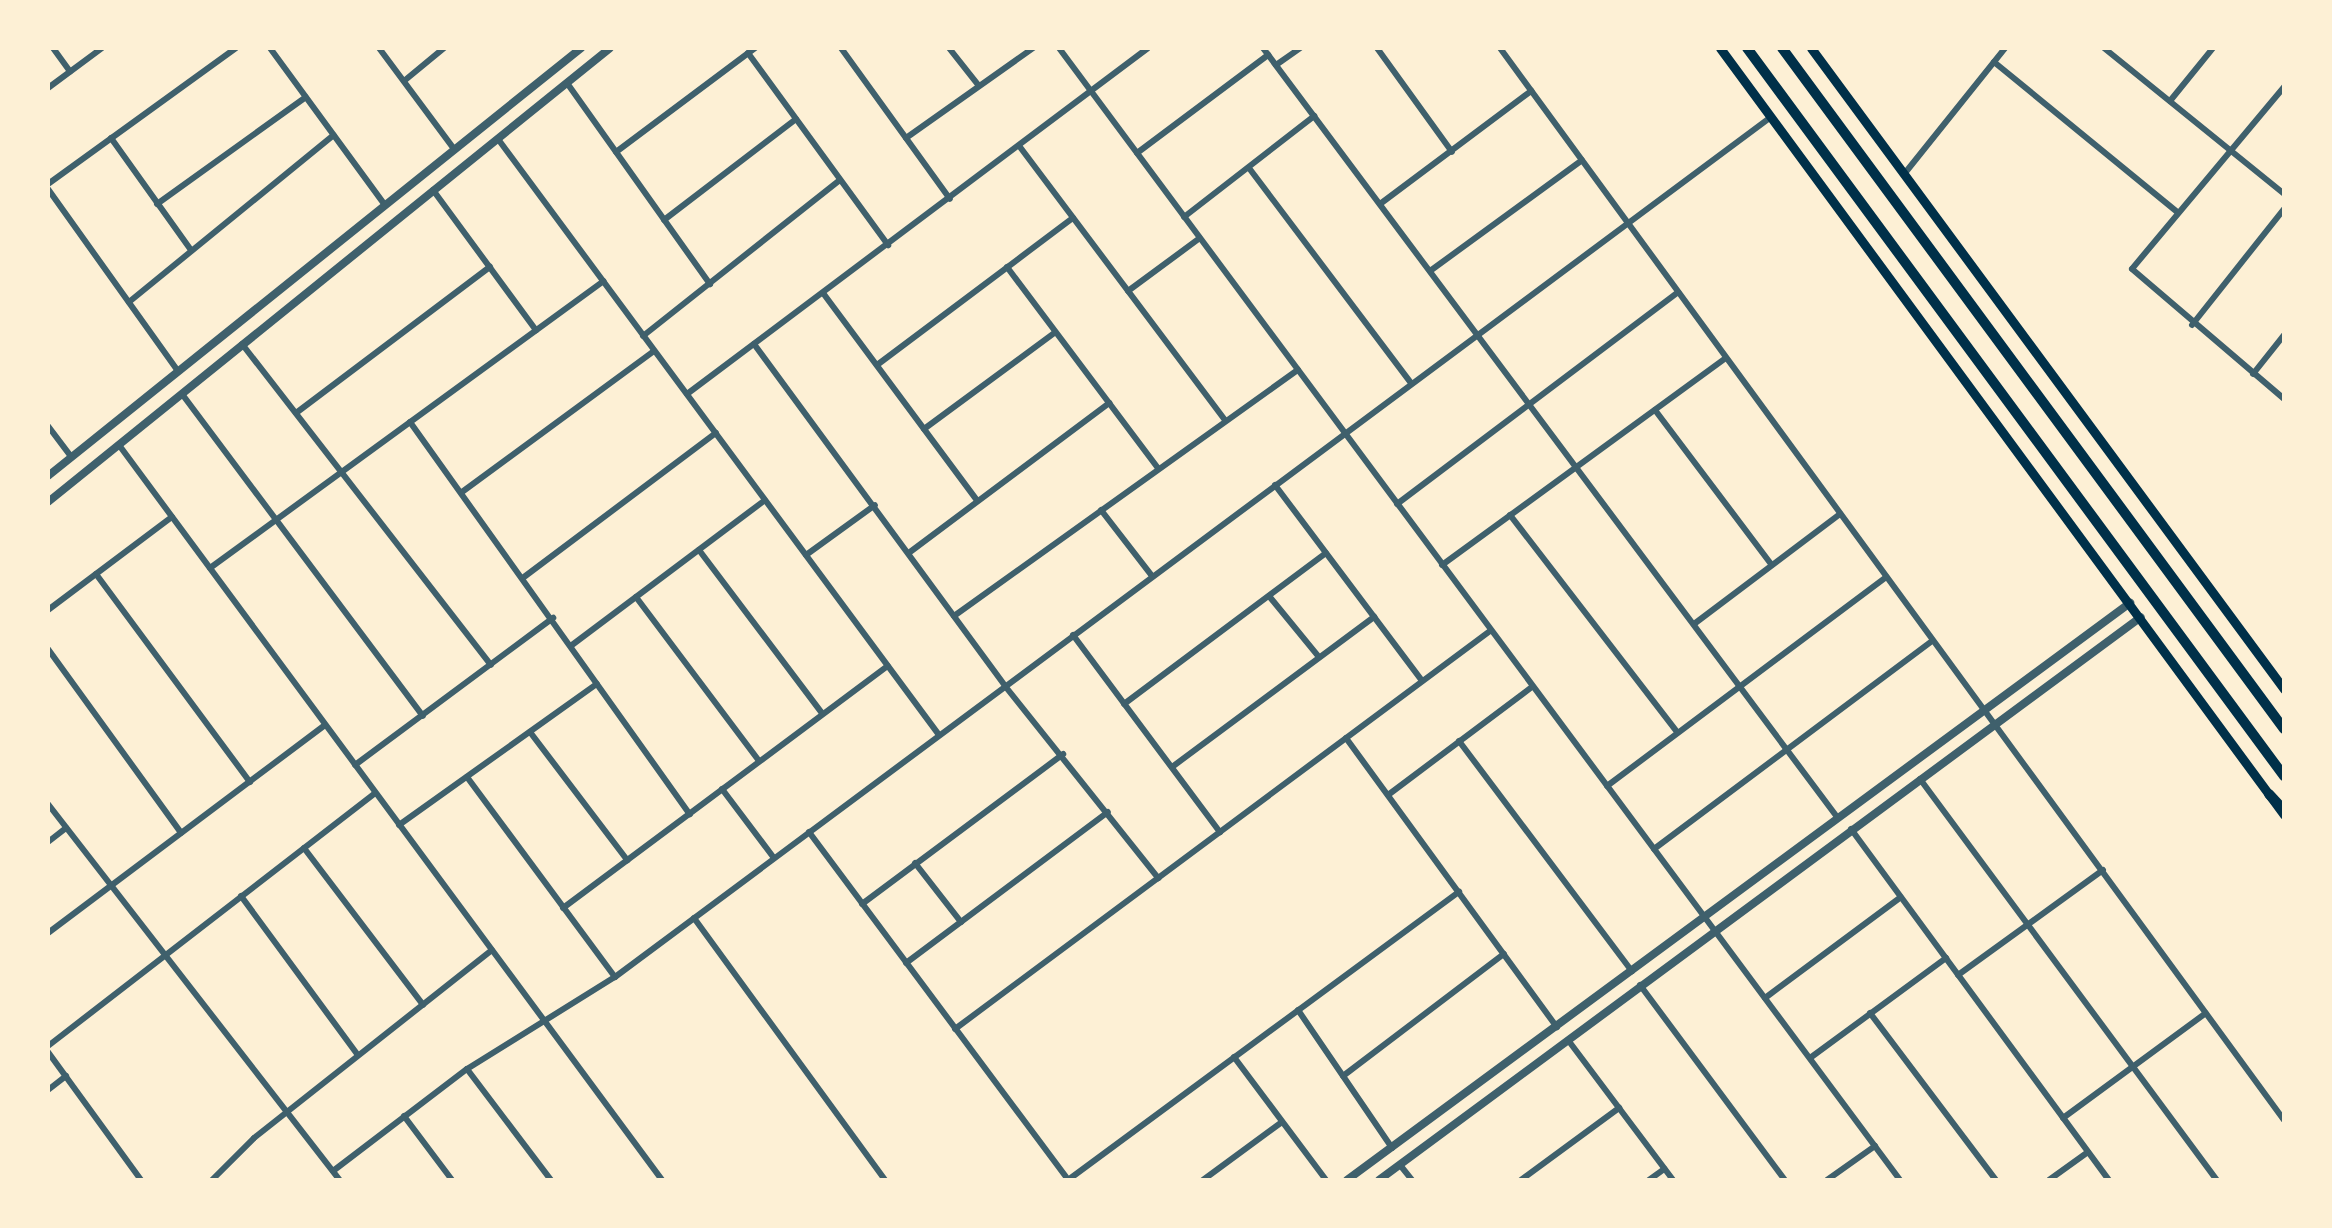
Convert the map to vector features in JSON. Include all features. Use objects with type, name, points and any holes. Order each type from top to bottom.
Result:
[{"type":"highway","points":[[1747,48],[2284,776]]},
{"type":"highway","points":[[1782,48],[2284,729]]},
{"type":"highway","points":[[2269,794],[2284,813]]},
{"type":"main road","points":[[1720,48],[2269,794]]},
{"type":"main road","points":[[1811,48],[2284,689]]},
{"type":"street","points":[[53,48],[70,71]]},
{"type":"street","points":[[48,88],[102,48]]},
{"type":"street","points":[[178,371],[48,186],[236,48]]},
{"type":"street","points":[[270,48],[385,204]]},
{"type":"street","points":[[379,48],[454,149]]},
{"type":"street","points":[[404,81],[444,48]]},
{"type":"street","points":[[48,476],[580,48]]},
{"type":"street","points":[[48,502],[610,48]]},
{"type":"street","points":[[841,48],[950,199]]},
{"type":"street","points":[[950,48],[978,86]]},
{"type":"street","points":[[906,138],[1033,48]]},
{"type":"street","points":[[1059,48],[1900,1180]]},
{"type":"street","points":[[687,394],[1148,48]]},
{"type":"street","points":[[1276,65],[1300,48]]},
{"type":"street","points":[[1377,48],[1452,152]]},
{"type":"street","points":[[1500,48],[2284,1120]]},
{"type":"street","points":[[1905,173],[2005,48]]},
{"type":"street","points":[[2170,100],[2213,48]]},
{"type":"street","points":[[2109,49],[2284,194]]},
{"type":"street","points":[[616,152],[752,50],[796,119],[888,245]]},
{"type":"street","points":[[1137,153],[1266,51],[1837,818]]},
{"type":"street","points":[[1994,62],[2177,212]]},
{"type":"street","points":[[566,83],[710,284]]},
{"type":"street","points":[[1380,204],[1531,90]]},
{"type":"street","points":[[2284,90],[2132,269],[2284,400]]},
{"type":"street","points":[[158,204],[306,97]]},
{"type":"street","points":[[1184,217],[1314,116]]},
{"type":"street","points":[[333,1171],[467,1069],[615,977],[1771,116]]},
{"type":"street","points":[[664,220],[796,119]]},
{"type":"street","points":[[129,302],[334,135]]},
{"type":"street","points":[[111,138],[191,250]]},
{"type":"street","points":[[498,139],[939,735]]},
{"type":"street","points":[[1020,147],[1225,420]]},
{"type":"street","points":[[1430,271],[1582,160]]},
{"type":"street","points":[[1249,168],[1411,382]]},
{"type":"street","points":[[644,336],[840,180]]},
{"type":"street","points":[[434,190],[536,330]]},
{"type":"street","points":[[2192,324],[2284,209]]},
{"type":"street","points":[[877,364],[1074,218]]},
{"type":"street","points":[[1128,290],[1200,238]]},
{"type":"street","points":[[320,257],[318,267],[331,273]]},
{"type":"street","points":[[296,413],[490,267]]},
{"type":"street","points":[[1007,267],[1158,468]]},
{"type":"street","points":[[210,568],[603,281]]},
{"type":"street","points":[[284,286],[296,290],[296,301]]},
{"type":"street","points":[[1397,504],[1678,292]]},
{"type":"street","points":[[823,293],[977,500]]},
{"type":"street","points":[[924,429],[1054,332]]},
{"type":"street","points":[[2254,374],[2284,336]]},
{"type":"street","points":[[242,344],[491,664]]},
{"type":"street","points":[[754,344],[1005,686],[1158,878]]},
{"type":"street","points":[[462,492],[654,350]]},
{"type":"street","points":[[1442,565],[1726,358]]},
{"type":"street","points":[[954,616],[1298,370]]},
{"type":"street","points":[[182,394],[423,716]]},
{"type":"street","points":[[910,552],[1109,403]]},
{"type":"street","points":[[1655,410],[1772,565]]},
{"type":"street","points":[[410,422],[690,814]]},
{"type":"street","points":[[48,426],[70,458]]},
{"type":"street","points":[[524,577],[716,433]]},
{"type":"street","points":[[118,445],[660,1178],[650,1180]]},
{"type":"street","points":[[1275,484],[1422,681]]},
{"type":"street","points":[[572,645],[765,500]]},
{"type":"street","points":[[806,555],[875,505]]},
{"type":"street","points":[[1101,510],[1152,576]]},
{"type":"street","points":[[1694,624],[1840,514]]},
{"type":"street","points":[[1510,515],[1678,732]]},
{"type":"street","points":[[48,610],[172,518]]},
{"type":"street","points":[[699,550],[822,713]]},
{"type":"street","points":[[1124,704],[1326,553]]},
{"type":"street","points":[[96,574],[250,782]]},
{"type":"street","points":[[1607,786],[1738,684],[1886,577]]},
{"type":"street","points":[[636,596],[759,761]]},
{"type":"street","points":[[1269,596],[1319,658]]},
{"type":"street","points":[[1348,1180],[2130,603]]},
{"type":"street","points":[[1172,768],[1374,617]]},
{"type":"street","points":[[1379,1180],[2140,617]]},
{"type":"street","points":[[355,765],[553,618]]},
{"type":"street","points":[[955,1029],[1490,630]]},
{"type":"street","points":[[1073,635],[1220,832]]},
{"type":"street","points":[[1654,849],[1932,641]]},
{"type":"street","points":[[48,649],[181,834]]},
{"type":"street","points":[[563,908],[888,666]]},
{"type":"street","points":[[399,825],[597,684]]},
{"type":"street","points":[[1388,795],[1532,687]]},
{"type":"street","points":[[48,934],[326,725]]},
{"type":"street","points":[[1965,725],[1973,740]]},
{"type":"street","points":[[530,732],[627,860]]},
{"type":"street","points":[[1346,738],[1557,1026]]},
{"type":"street","points":[[1460,742],[1632,971]]},
{"type":"street","points":[[862,904],[1063,754]]},
{"type":"street","points":[[466,777],[615,977]]},
{"type":"street","points":[[1920,780],[2217,1180]]},
{"type":"street","points":[[722,789],[774,858]]},
{"type":"street","points":[[141,1180],[48,1049],[376,793]]},
{"type":"street","points":[[48,804],[340,1180]]},
{"type":"street","points":[[906,963],[1108,812]]},
{"type":"street","points":[[48,842],[66,828]]},
{"type":"street","points":[[1850,829],[2109,1180]]},
{"type":"street","points":[[809,832],[1068,1180],[1459,892]]},
{"type":"street","points":[[304,848],[423,1005]]},
{"type":"street","points":[[915,863],[962,922]]},
{"type":"street","points":[[1958,975],[2103,870]]},
{"type":"street","points":[[240,896],[358,1055]]},
{"type":"street","points":[[1765,998],[1900,897]]},
{"type":"street","points":[[1719,907],[1729,919]]},
{"type":"street","points":[[694,918],[886,1180]]},
{"type":"street","points":[[1691,928],[1700,941]]},
{"type":"street","points":[[212,1180],[287,1113],[492,950]]},
{"type":"street","points":[[1343,1076],[1504,954]]},
{"type":"street","points":[[1810,1058],[1946,958]]},
{"type":"street","points":[[1640,985],[1786,1180]]},
{"type":"street","points":[[1298,1010],[1392,1148]]},
{"type":"street","points":[[1870,1013],[1996,1180]]},
{"type":"street","points":[[2063,1118],[2206,1013]]},
{"type":"street","points":[[1568,1039],[1673,1180]]},
{"type":"street","points":[[1234,1058],[1326,1180]]},
{"type":"street","points":[[467,1069],[551,1180]]},
{"type":"street","points":[[48,1090],[66,1076]]},
{"type":"street","points":[[1521,1180],[1619,1108]]},
{"type":"street","points":[[404,1116],[452,1180]]},
{"type":"street","points":[[1203,1180],[1282,1122]]},
{"type":"street","points":[[1827,1180],[1875,1146]]},
{"type":"street","points":[[2049,1180],[2088,1152]]},
{"type":"street","points":[[1400,1165],[1412,1180]]},
{"type":"street","points":[[1649,1180],[1664,1169]]}]
